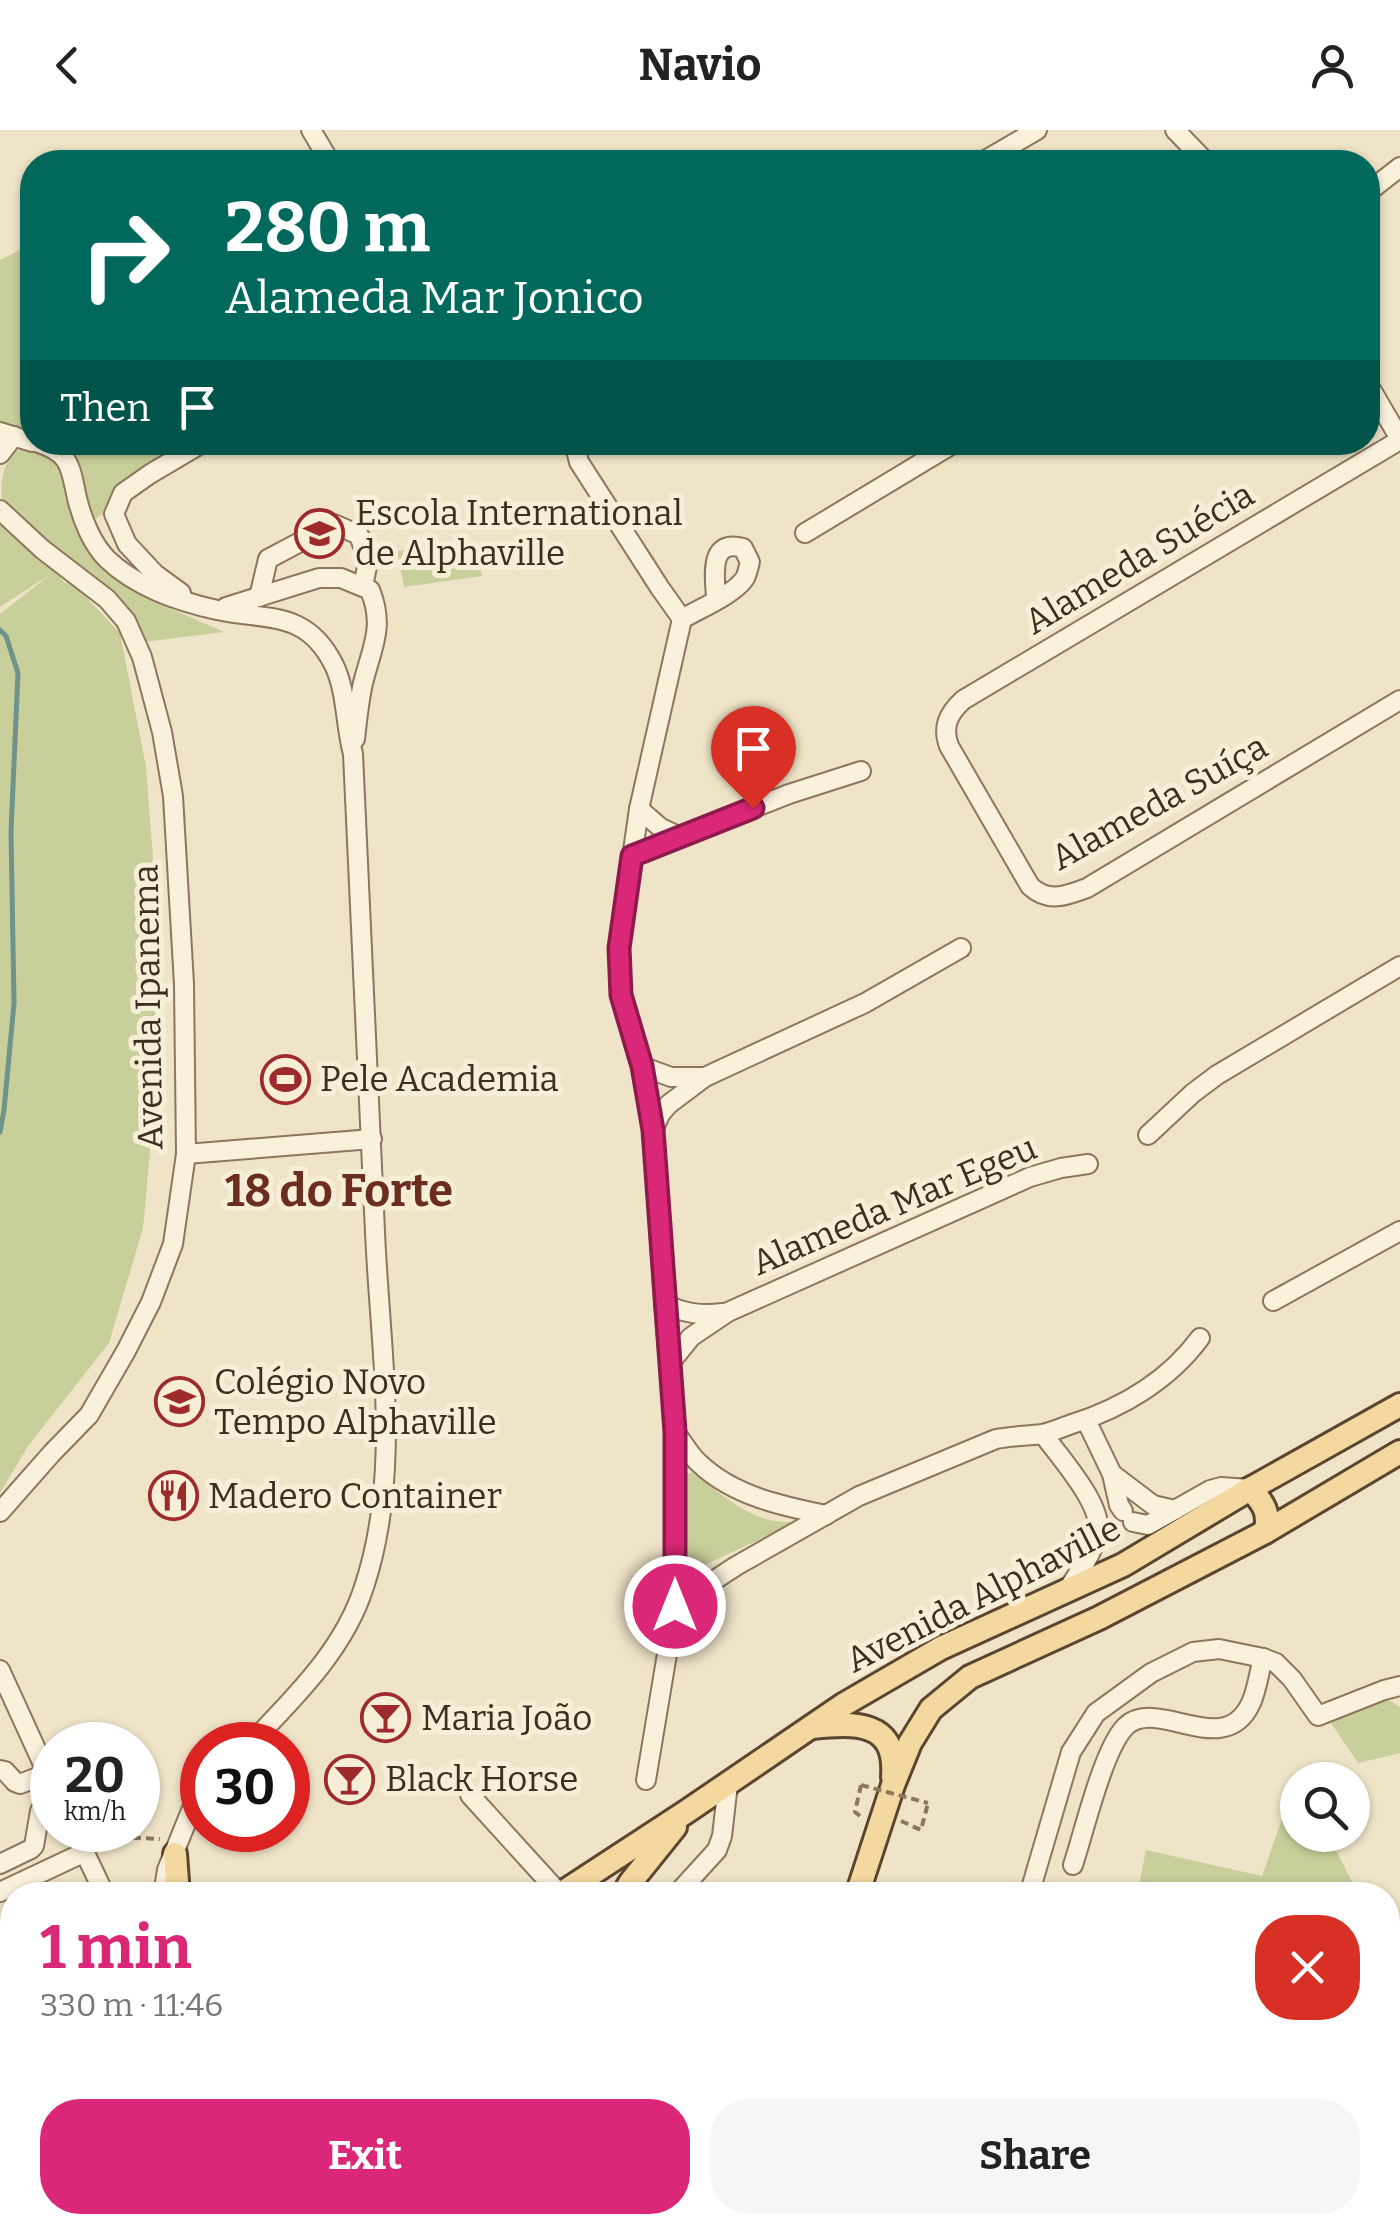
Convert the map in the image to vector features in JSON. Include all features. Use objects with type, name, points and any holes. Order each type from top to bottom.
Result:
[{"type":"main road","name":"Avenida Alphaville","points":[[579,1882],[843,1705],[941,1648],[1123,1565],[1400,1406]]},
{"type":"main road","name":"Avenida Alphaville","points":[[861,1882],[910,1742],[930,1709],[970,1677],[1099,1618],[1265,1532],[1400,1452]]},
{"type":"main road","points":[[1250,1490],[1267,1514],[1265,1532]]},
{"type":"main road","points":[[812,1727],[838,1724],[875,1729],[886,1740],[894,1758],[893,1785]]},
{"type":"main road","points":[[631,1882],[686,1812]]},
{"type":"main road","points":[[169,1847],[176,1882]]},
{"type":"main road","points":[[866,1882],[869,1859]]},
{"type":"street","points":[[1003,150],[1037,130]]},
{"type":"street","points":[[1175,130],[1194,150]]},
{"type":"street","points":[[1380,183],[1400,167]]},
{"type":"street","points":[[1380,405],[1400,440]]},
{"type":"street","points":[[0,454],[20,439]]},
{"type":"street","points":[[61,455],[73,471],[77,500],[88,530],[102,554],[123,574],[139,584],[217,610],[280,618],[303,628],[319,643],[334,666],[342,690],[353,754],[385,1415],[382,1513],[363,1592],[339,1639],[310,1680],[271,1722]]},
{"type":"street","points":[[182,455],[123,494],[114,514],[127,544],[155,574],[196,604]]},
{"type":"street","points":[[577,455],[682,619]]},
{"type":"street","points":[[804,534],[935,455]]},
{"type":"street","name":"Alameda Suécia","points":[[962,700],[1375,455]]},
{"type":"street","name":"Avenida Ipanema","points":[[0,510],[42,549],[108,599],[126,621],[142,657],[162,732],[173,796],[184,984],[186,1154],[173,1244],[126,1352],[89,1414],[0,1512]]},
{"type":"street","points":[[259,598],[268,560],[334,524],[358,535],[368,562],[362,586]]},
{"type":"street","points":[[217,610],[319,578],[341,578],[370,590],[378,621],[362,687],[353,754]]},
{"type":"street","points":[[646,1780],[675,1606],[675,1432],[653,1130],[642,1066],[621,995],[619,948],[639,809],[682,619],[716,600]]},
{"type":"street","name":"Alameda Suíça","points":[[962,700],[952,710],[945,735],[1030,886],[1049,898],[1087,888],[1400,700]]},
{"type":"street","points":[[632,856],[790,794],[861,771]]},
{"type":"street","points":[[639,809],[680,837]]},
{"type":"street","points":[[653,1130],[669,1104],[705,1077],[865,1003],[960,948]]},
{"type":"street","points":[[1148,1135],[1217,1075],[1400,966]]},
{"type":"street","points":[[642,1066],[671,1077],[705,1077]]},
{"type":"street","points":[[186,1154],[372,1139]]},
{"type":"street","name":"Alameda Mar Egeu","points":[[670,1363],[691,1337],[728,1312],[1030,1177],[1088,1164]]},
{"type":"street","points":[[1273,1301],[1400,1231]]},
{"type":"street","name":"Alameda Mar Egeu","points":[[664,1304],[704,1316],[728,1312]]},
{"type":"street","points":[[675,1606],[736,1566],[859,1496],[996,1439],[1044,1434],[1086,1420],[1144,1392],[1185,1358],[1200,1338]]},
{"type":"street","points":[[1086,1420],[1110,1470],[1118,1505],[1128,1517],[1148,1524],[1210,1490],[1250,1490]]},
{"type":"street","points":[[675,1432],[698,1463],[723,1481],[780,1506],[826,1516]]},
{"type":"street","points":[[1044,1434],[1094,1508],[1098,1527],[1092,1548],[1066,1592]]},
{"type":"street","points":[[1077,1480],[1110,1470]]},
{"type":"street","points":[[1110,1470],[1153,1505],[1175,1510]]},
{"type":"street","points":[[1033,1882],[1071,1752],[1096,1713],[1151,1674],[1193,1652],[1220,1649],[1262,1658],[1276,1664],[1292,1679],[1318,1716],[1400,1686]]},
{"type":"street","points":[[1073,1865],[1102,1775],[1127,1724],[1146,1718],[1205,1729],[1221,1728],[1242,1718],[1252,1702],[1262,1658]]},
{"type":"street","points":[[0,1670],[30,1735]]},
{"type":"street","points":[[0,1770],[14,1782],[30,1782]]},
{"type":"street","points":[[688,1882],[717,1850],[728,1784]]},
{"type":"street","points":[[470,1795],[547,1882]]},
{"type":"street","points":[[166,1882],[169,1847],[180,1828]]},
{"type":"street","points":[[0,1864],[30,1848]]},
{"type":"street","points":[[21,1882],[85,1852],[98,1882]]},
{"type":"path","points":[[855,1812],[861,1784],[928,1803],[921,1830]]},
{"type":"path","points":[[160,1846],[169,1847]]},
{"type":"green space","points":[[20,250],[20,429],[0,422],[0,260]]},
{"type":"green space","points":[[13,452],[48,455],[60,462],[71,490],[131,586],[158,603],[224,632],[144,642],[122,605],[101,581],[29,528],[2,502],[3,475]]},
{"type":"green space","points":[[70,455],[171,455],[113,495],[105,513],[92,521],[84,483]]},
{"type":"green space","points":[[0,520],[59,567],[55,571],[65,583],[70,580],[120,633],[146,767],[164,1001],[143,1228],[109,1343],[28,1446],[0,1493],[0,614],[51,574],[0,607]]},
{"type":"green space","points":[[475,542],[482,576],[404,587],[397,551]]},
{"type":"green space","points":[[692,1472],[751,1513],[774,1521],[798,1522],[689,1572],[684,1476]]},
{"type":"green space","points":[[1389,1700],[1400,1707],[1400,1753],[1357,1762],[1329,1720]]},
{"type":"green space","points":[[1280,1825],[1280,1852],[1337,1852],[1352,1882],[1140,1882],[1146,1850],[1262,1876]]},
{"type":"waterway","points":[[0,630],[6,636],[18,673],[11,831],[14,1003],[0,1132]]},
{"type":"place","name":"Escola International de Alphaville","points":[[320,533]]},
{"type":"place","name":"Pele Academia","points":[[285,1079]]},
{"type":"place","name":"Colégio Novo Tempo Alphaville","points":[[179,1402]]},
{"type":"place","name":"Madero Container","points":[[173,1496]]},
{"type":"place","name":"Maria João","points":[[386,1718]]},
{"type":"place","name":"Black Horse","points":[[350,1779]]},
{"type":"district","name":"18 do Forte","points":[[339,1191]]},
{"type":"route","points":[[675,1606],[675,1432],[653,1130],[642,1066],[621,995],[619,948],[632,856],[753,808]]}]
